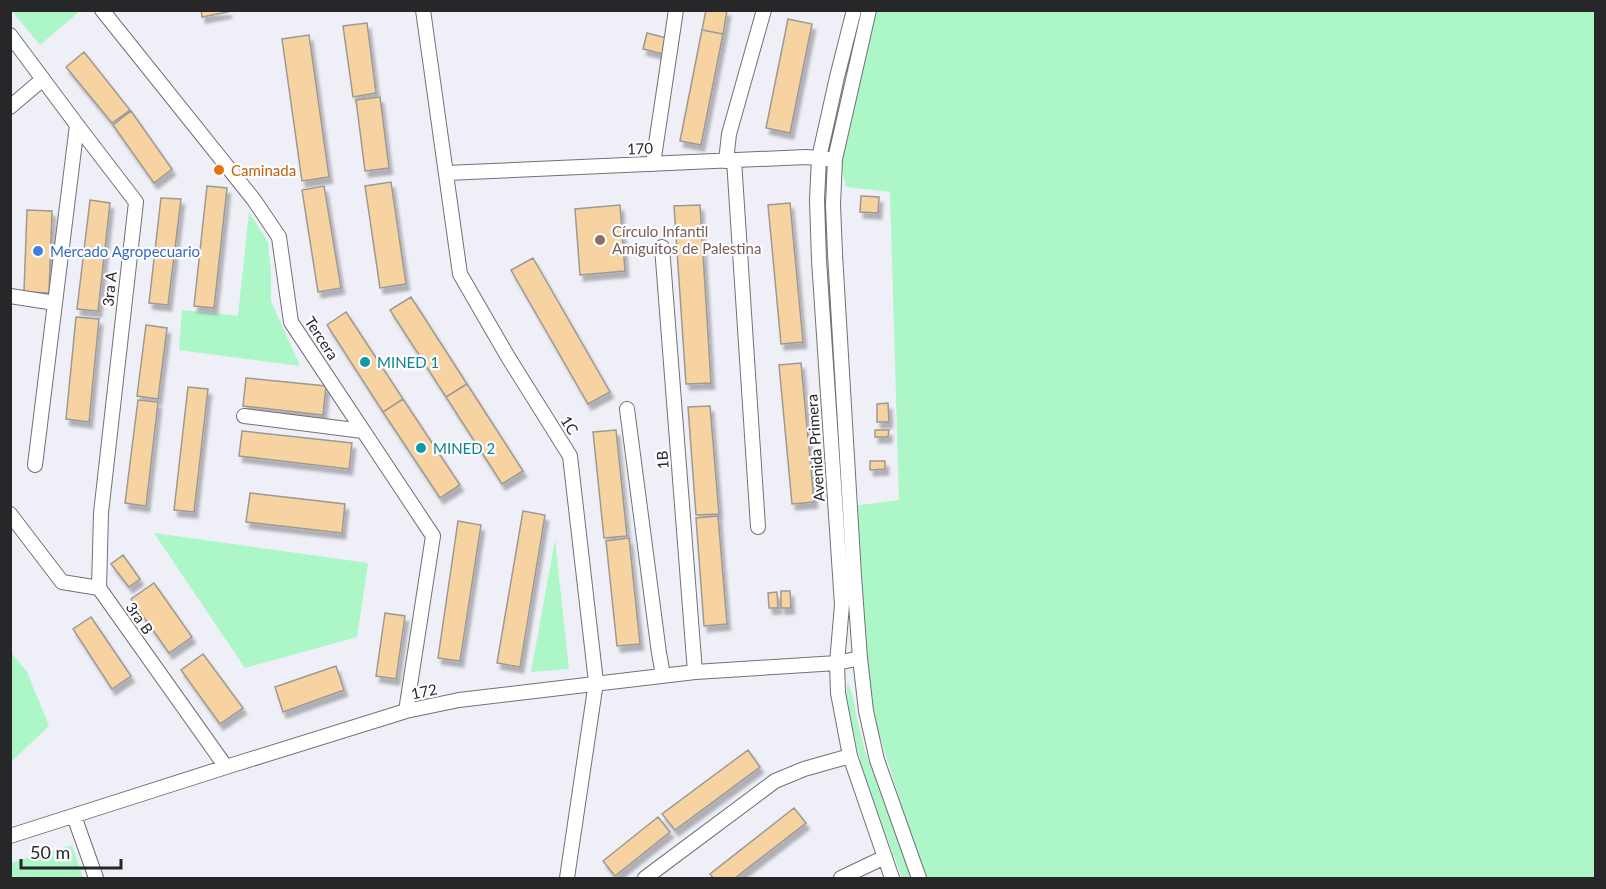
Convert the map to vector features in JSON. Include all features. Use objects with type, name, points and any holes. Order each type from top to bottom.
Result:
[{"type":"street","name":"Tercera","points":[[102,10],[254,200],[279,237],[291,322],[433,536],[406,711]]},
{"type":"street","name":"1C","points":[[423,10],[460,274],[508,357],[570,456],[596,682],[567,879]]},
{"type":"street","points":[[653,164],[676,10]]},
{"type":"street","points":[[758,527],[729,134],[764,10]]},
{"type":"street","name":"Avenida Primera","points":[[854,10],[819,158],[817,200],[819,260],[842,605],[837,663],[838,693],[850,756],[892,879]]},
{"type":"street","name":"Avenida Primera","points":[[869,10],[835,159],[834,254],[860,658],[866,711],[877,760],[919,879]]},
{"type":"street","name":"3ra A","points":[[10,35],[136,202],[101,513],[99,588]]},
{"type":"street","points":[[10,107],[43,79]]},
{"type":"street","points":[[35,465],[77,125]]},
{"type":"street","name":"170","points":[[446,173],[730,160],[835,159]]},
{"type":"street","name":"1B","points":[[662,247],[694,672]]},
{"type":"street","points":[[10,296],[55,303]]},
{"type":"street","points":[[627,409],[663,675]]},
{"type":"street","points":[[244,416],[363,431]]},
{"type":"street","points":[[10,514],[62,582],[99,588]]},
{"type":"street","name":"3ra B","points":[[99,588],[226,767]]},
{"type":"street","name":"172","points":[[10,836],[406,711],[459,700],[596,682],[694,672],[837,663],[860,658]]},
{"type":"street","points":[[645,879],[775,781],[787,775],[850,756]]},
{"type":"street","points":[[74,816],[96,879]]},
{"type":"street","points":[[841,879],[885,857]]},
{"type":"green space","points":[[11,10],[80,10],[80,11],[40,45]]},
{"type":"green space","points":[[873,11],[1595,11],[1595,878],[926,878],[866,691],[846,507],[899,500],[890,192],[846,187],[838,154]]},
{"type":"green space","points":[[249,212],[268,242],[271,301],[300,366],[179,350],[182,310],[238,316]]},
{"type":"green space","points":[[154,533],[368,563],[357,637],[245,668]]},
{"type":"green space","points":[[555,540],[569,669],[531,672]]},
{"type":"green space","points":[[11,652],[27,672],[49,726],[11,762]]},
{"type":"green space","points":[[848,682],[865,751],[911,878],[902,878],[865,777],[848,702]]},
{"type":"green space","points":[[72,845],[83,878],[11,878],[11,863]]},
{"type":"building","points":[[201,10],[228,10],[228,12],[202,17]]},
{"type":"building","points":[[706,10],[727,10],[723,34],[702,30]]},
{"type":"building","points":[[788,19],[812,24],[790,133],[766,128]]},
{"type":"building","points":[[367,23],[376,93],[353,97],[343,26]]},
{"type":"building","points":[[702,30],[723,34],[701,145],[680,141]]},
{"type":"building","points":[[647,33],[667,38],[663,54],[643,49]]},
{"type":"building","points":[[309,35],[329,177],[302,181],[282,39]]},
{"type":"building","points":[[84,52],[130,110],[112,123],[66,67]]},
{"type":"building","points":[[380,97],[389,168],[365,171],[356,100]]},
{"type":"building","points":[[131,111],[172,169],[154,183],[113,125]]},
{"type":"building","points":[[391,182],[406,284],[380,288],[365,186]]},
{"type":"building","points":[[207,186],[227,188],[214,308],[194,306]]},
{"type":"building","points":[[324,186],[341,288],[318,292],[302,190]]},
{"type":"building","points":[[861,196],[879,197],[878,213],[860,212]]},
{"type":"building","points":[[161,198],[181,199],[168,305],[149,303]]},
{"type":"building","points":[[90,200],[110,203],[98,311],[77,309]]},
{"type":"building","points":[[790,203],[803,342],[781,344],[768,205]]},
{"type":"building","name":"Círculo Infantil Amiguitos de Palestina","points":[[620,205],[625,271],[580,275],[575,209]]},
{"type":"building","points":[[700,205],[711,383],[686,384],[674,206]]},
{"type":"building","name":"Mercado Agropecuario","points":[[27,210],[52,211],[49,293],[24,292]]},
{"type":"building","points":[[533,258],[610,392],[588,404],[511,270]]},
{"type":"building","points":[[411,297],[467,384],[446,397],[390,310]]},
{"type":"building","name":"MINED 1","points":[[346,312],[403,399],[383,412],[327,325]]},
{"type":"building","points":[[76,317],[99,319],[89,422],[66,419]]},
{"type":"building","points":[[146,325],[167,328],[158,399],[137,396]]},
{"type":"building","points":[[801,363],[814,502],[792,504],[779,365]]},
{"type":"building","points":[[246,378],[326,386],[323,415],[243,406]]},
{"type":"building","points":[[467,384],[523,471],[502,484],[446,397]]},
{"type":"building","points":[[188,387],[208,389],[194,512],[174,510]]},
{"type":"building","name":"MINED 2","points":[[403,399],[460,485],[440,498],[383,412]]},
{"type":"building","points":[[138,400],[158,402],[146,506],[125,503]]},
{"type":"building","points":[[888,403],[889,422],[877,422],[877,404]]},
{"type":"building","points":[[710,406],[719,514],[696,515],[688,407]]},
{"type":"building","points":[[616,430],[627,536],[604,538],[593,432]]},
{"type":"building","points":[[875,430],[889,430],[888,437],[875,437]]},
{"type":"building","points":[[242,431],[352,443],[349,469],[239,456]]},
{"type":"building","points":[[870,461],[885,461],[885,469],[870,470]]},
{"type":"building","points":[[250,493],[345,504],[342,533],[246,522]]},
{"type":"building","points":[[523,511],[545,515],[520,667],[497,663]]},
{"type":"building","points":[[718,516],[727,624],[704,626],[696,518]]},
{"type":"building","points":[[458,521],[481,525],[460,661],[438,658]]},
{"type":"building","points":[[629,538],[640,644],[617,646],[606,541]]},
{"type":"building","points":[[123,555],[140,579],[129,587],[111,564]]},
{"type":"building","points":[[154,583],[192,637],[169,653],[131,599]]},
{"type":"building","points":[[781,591],[790,591],[791,608],[781,608]]},
{"type":"building","points":[[777,592],[778,608],[769,608],[768,593]]},
{"type":"building","points":[[385,613],[405,616],[396,679],[376,676]]},
{"type":"building","points":[[91,617],[131,676],[112,689],[73,629]]},
{"type":"building","points":[[203,654],[243,708],[220,724],[181,670]]},
{"type":"building","points":[[336,666],[344,690],[283,712],[275,687]]},
{"type":"building","points":[[748,750],[760,767],[675,830],[662,814]]},
{"type":"building","points":[[794,808],[806,823],[735,878],[713,878],[710,874]]},
{"type":"building","points":[[658,817],[670,832],[615,876],[603,861]]},
{"type":"place","name":"Caminada","points":[[219,170]]},
{"type":"place","name":"Círculo Infantil Amiguitos de Palestina","points":[[600,240]]},
{"type":"place","name":"Mercado Agropecuario","points":[[38,251]]},
{"type":"place","name":"MINED 1","points":[[365,362]]},
{"type":"place","name":"MINED 2","points":[[421,448]]}]
